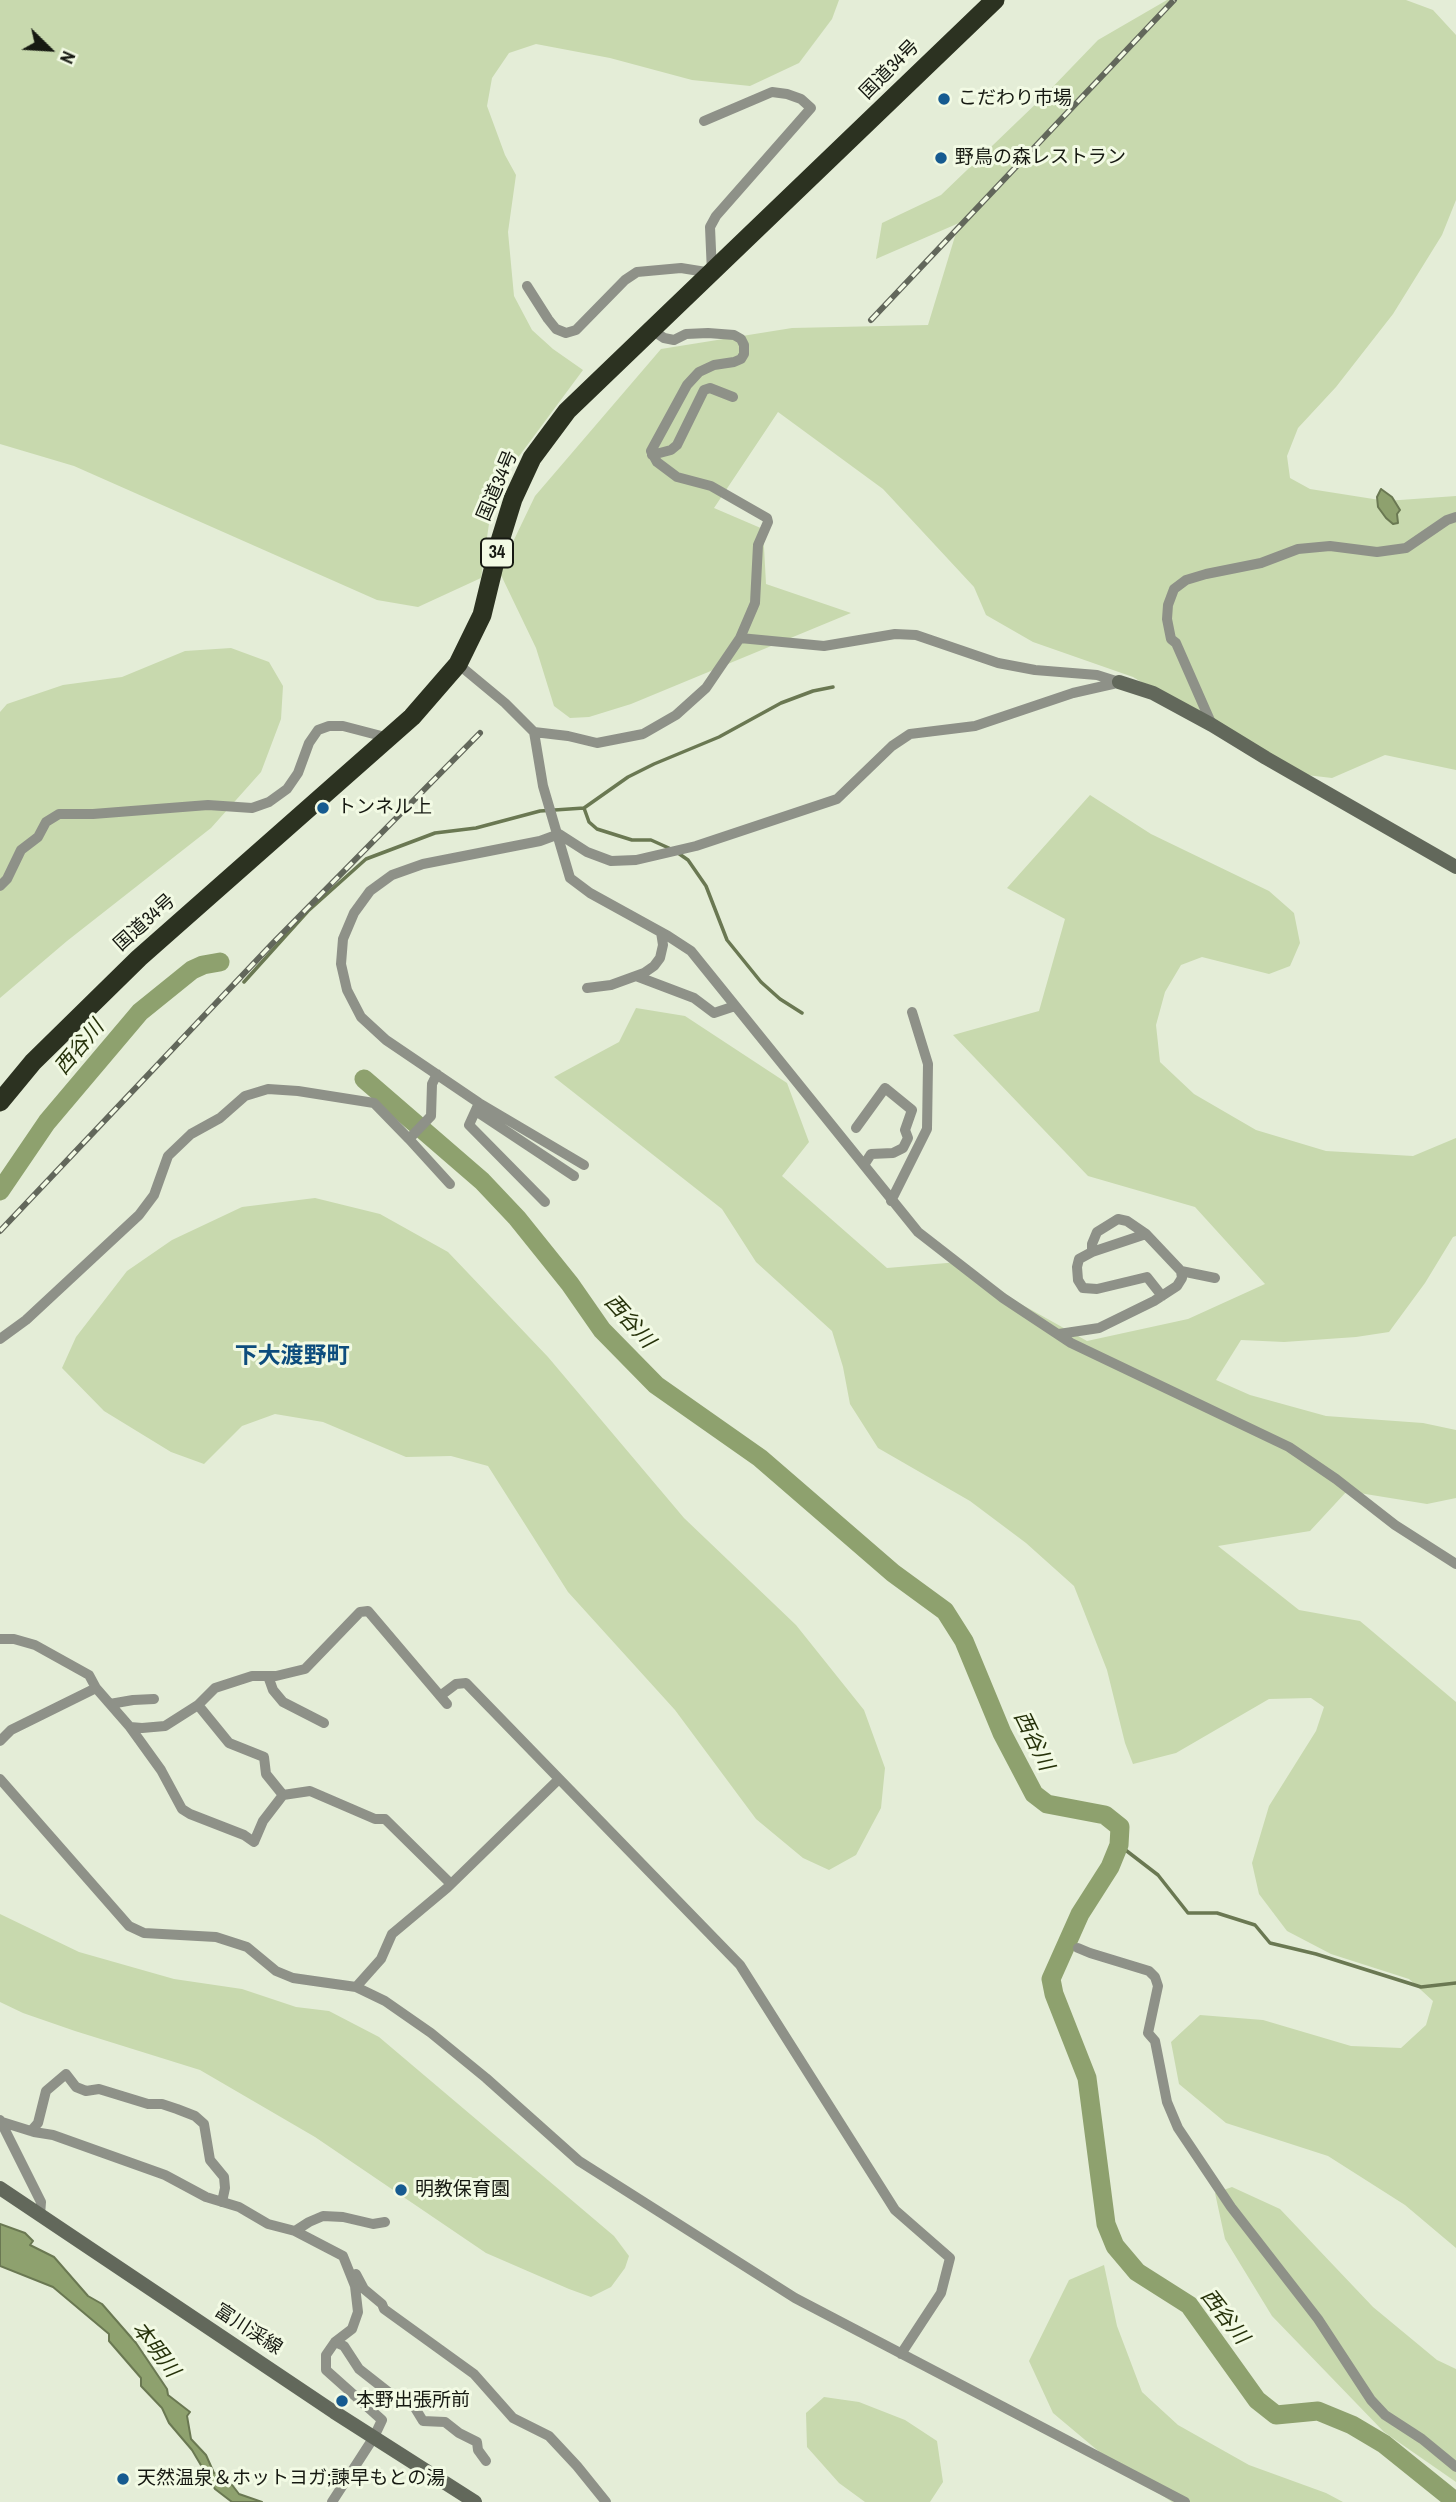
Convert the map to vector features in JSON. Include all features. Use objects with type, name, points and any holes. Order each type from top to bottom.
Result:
[{"type":"highway","name":"国道34号","points":[[0,1102],[33,1062],[139,958],[412,718],[458,664],[482,615],[513,499],[532,458],[567,411],[995,0]]},
{"type":"main road","points":[[1119,682],[1153,693],[1212,725],[1456,867]]},
{"type":"main road","name":"富川渓線","points":[[0,2188],[475,2502]]},
{"type":"street","points":[[527,286],[548,319],[556,328],[566,333],[576,330],[625,280],[637,272],[681,268],[712,273],[710,227],[716,216],[811,108],[801,99],[772,92],[704,121]]},
{"type":"street","points":[[534,732],[597,743],[643,734],[676,715],[706,688],[740,638],[755,603],[758,545],[768,522],[767,518],[710,486],[677,477],[657,463],[651,451],[687,385],[699,372],[714,365],[741,359],[744,345],[741,339],[734,335],[708,332],[687,334],[674,340],[664,338],[652,330]]},
{"type":"street","points":[[652,455],[677,446],[704,390],[710,388],[733,397]]},
{"type":"street","points":[[1212,725],[1181,654],[1171,639],[1167,619],[1168,604],[1174,589],[1186,580],[1261,563],[1298,549],[1330,546],[1377,552],[1406,548],[1447,520],[1456,517]]},
{"type":"street","points":[[740,638],[824,646],[895,634],[916,635],[998,663],[1035,670],[1097,675],[1119,682]]},
{"type":"street","points":[[458,664],[505,703],[534,732],[543,786],[570,878],[590,893],[691,951],[918,1232],[1003,1298],[1059,1334],[1103,1360],[1289,1447],[1395,1525],[1456,1564]]},
{"type":"street","points":[[559,834],[587,852],[611,862],[636,860],[696,846],[837,799],[892,746],[910,734],[975,726],[1073,693],[1119,682]]},
{"type":"street","points":[[0,886],[21,850],[38,837],[46,822],[60,814],[208,805],[253,808],[269,802],[287,789],[298,773],[309,743],[318,730],[329,726],[343,726],[389,738]]},
{"type":"street","points":[[559,834],[540,841],[424,864],[392,875],[370,891],[354,913],[343,939],[341,964],[347,990],[360,1017],[386,1040],[437,1074],[574,1176]]},
{"type":"street","points":[[587,988],[611,985],[654,966],[660,958],[663,945],[661,932]]},
{"type":"street","points":[[636,976],[694,998],[715,1013],[735,1006]]},
{"type":"street","points":[[891,1201],[927,1129],[928,1064],[912,1012]]},
{"type":"street","points":[[410,1137],[431,1116],[432,1084],[437,1074]]},
{"type":"street","points":[[856,1128],[885,1088],[912,1110],[905,1130],[908,1138],[903,1149],[892,1153],[871,1154],[864,1165]]},
{"type":"street","points":[[0,1339],[26,1320],[139,1215],[154,1195],[168,1156],[191,1134],[219,1118],[245,1096],[268,1089],[374,1103],[410,1137],[450,1184]]},
{"type":"street","points":[[478,1107],[584,1164]]},
{"type":"street","points":[[478,1107],[469,1125],[545,1202]]},
{"type":"street","points":[[1059,1334],[1099,1328],[1162,1296],[1177,1286],[1182,1278],[1181,1271],[1141,1228],[1127,1220],[1118,1219],[1097,1232],[1091,1244],[1092,1252]]},
{"type":"street","points":[[1141,1228],[1080,1259],[1077,1267],[1078,1280],[1083,1288],[1097,1289],[1147,1278],[1162,1296]]},
{"type":"street","points":[[1181,1271],[1215,1278]]},
{"type":"street","points":[[130,1727],[165,1726],[198,1705],[215,1688],[252,1676],[305,1669],[360,1612],[368,1611],[444,1700],[456,1684],[466,1683],[740,1965],[895,2210],[950,2258],[941,2293],[901,2354]]},
{"type":"street","points":[[0,1639],[14,1639],[34,1645],[89,1675],[96,1688],[130,1727],[161,1770],[182,1809],[190,1814],[244,1835],[254,1842],[263,1821],[283,1796],[310,1791],[375,1819],[385,1819],[451,1884]]},
{"type":"street","points":[[268,1676],[273,1690],[283,1702],[324,1723]]},
{"type":"street","points":[[0,1741],[11,1730],[96,1688]]},
{"type":"street","points":[[110,1704],[155,1699]]},
{"type":"street","points":[[198,1705],[229,1743],[264,1757],[266,1774],[283,1796]]},
{"type":"street","points":[[0,1779],[129,1926],[144,1933],[216,1937],[247,1947],[276,1971],[293,1978],[356,1987],[385,2001],[431,2033],[486,2078],[579,2161],[795,2298],[1185,2502]]},
{"type":"street","points":[[356,1987],[381,1959],[392,1934],[451,1884],[559,1779]]},
{"type":"street","points":[[1078,1948],[1149,1971],[1155,1977],[1158,1986],[1148,2033],[1155,2041],[1167,2102],[1178,2128],[1231,2207],[1318,2319],[1371,2400],[1385,2415],[1422,2439],[1456,2467]]},
{"type":"street","points":[[31,2131],[38,2123],[46,2091],[66,2074],[76,2087],[86,2091],[99,2089],[148,2104],[162,2104],[177,2109],[195,2116],[204,2124],[209,2160],[224,2177],[222,2202]]},
{"type":"street","points":[[1,2121],[53,2135],[165,2175],[206,2197],[239,2207],[268,2224],[295,2231],[343,2256],[351,2262],[364,2289],[382,2304],[384,2309],[474,2374],[513,2418],[549,2437],[606,2502]]},
{"type":"street","points":[[1,2121],[41,2202],[40,2216]]},
{"type":"street","points":[[295,2231],[323,2216],[343,2217],[373,2224],[385,2222]]},
{"type":"street","points":[[332,2502],[382,2420],[326,2370],[326,2355],[335,2342],[352,2329],[358,2312],[355,2286],[343,2256]]},
{"type":"street","points":[[335,2342],[344,2346],[359,2369],[401,2402],[412,2403],[423,2420],[445,2422],[477,2442],[478,2450],[485,2461]]},
{"type":"shaded area","points":[[0,0],[839,0],[832,19],[799,63],[750,86],[692,80],[610,58],[536,44],[509,53],[492,78],[487,106],[505,155],[516,175],[508,232],[514,296],[532,330],[583,370],[494,490],[481,578],[418,607],[377,600],[74,466],[0,444]]},
{"type":"shaded area","points":[[1167,0],[1406,0],[1433,10],[1456,35],[1456,200],[1442,235],[1393,314],[1336,387],[1298,428],[1287,456],[1290,478],[1310,489],[1386,501],[1456,496],[1456,770],[1385,755],[1332,778],[1281,772],[1221,730],[1133,677],[1033,642],[986,615],[974,587],[883,489],[778,412],[714,508],[763,529],[766,584],[851,613],[631,704],[589,717],[570,718],[554,706],[536,648],[499,571],[535,496],[661,349],[792,328],[928,325],[959,223],[876,259],[882,223],[941,195],[1098,40]]},
{"type":"shaded area","points":[[1381,489],[1392,497],[1400,510],[1397,514],[1398,523],[1393,524],[1378,507],[1377,497]]},
{"type":"shaded area","points":[[231,648],[269,662],[283,686],[281,719],[261,772],[211,828],[67,941],[0,998],[0,712],[7,704],[63,685],[122,677],[185,651]]},
{"type":"shaded area","points":[[1090,795],[1151,834],[1269,891],[1294,913],[1300,943],[1290,966],[1269,974],[1202,957],[1181,965],[1165,992],[1156,1025],[1160,1062],[1194,1094],[1256,1130],[1326,1151],[1413,1156],[1456,1138],[1456,1236],[1389,1332],[1284,1342],[1241,1340],[1216,1380],[1250,1395],[1326,1416],[1423,1423],[1456,1430],[1456,1498],[1427,1504],[1347,1491],[1310,1531],[1218,1546],[1299,1610],[1360,1621],[1456,1702],[1456,2248],[1405,2205],[1328,2156],[1226,2123],[1179,2084],[1171,2042],[1200,2015],[1263,2020],[1351,2046],[1401,2048],[1426,2025],[1433,2001],[1409,1979],[1331,1954],[1287,1931],[1259,1894],[1252,1863],[1269,1806],[1316,1731],[1324,1707],[1311,1698],[1269,1699],[1176,1753],[1133,1764],[1125,1743],[1107,1670],[1074,1586],[1026,1543],[970,1501],[878,1448],[850,1404],[832,1331],[756,1262],[722,1209],[554,1077],[619,1042],[636,1008],[685,1016],[787,1083],[809,1142],[782,1176],[887,1268],[959,1262],[1019,1303],[1087,1341],[1188,1319],[1265,1284],[1195,1207],[1088,1176],[953,1035],[1039,1011],[1065,919],[1007,888]]},
{"type":"shaded area","points":[[315,1198],[380,1214],[448,1252],[548,1357],[684,1518],[796,1625],[864,1710],[885,1768],[881,1808],[856,1855],[829,1870],[803,1858],[756,1819],[675,1710],[568,1592],[488,1466],[451,1456],[406,1457],[323,1422],[275,1414],[242,1426],[204,1464],[171,1452],[104,1411],[62,1368],[76,1337],[127,1271],[172,1240],[242,1207]]},
{"type":"shaded area","points":[[0,1914],[79,1952],[174,1979],[242,1989],[296,2007],[329,2011],[379,2037],[614,2236],[629,2256],[625,2268],[611,2287],[591,2297],[569,2289],[486,2253],[315,2137],[200,2070],[75,2031],[0,2002]]},
{"type":"shaded area","points":[[1232,2187],[1280,2209],[1373,2307],[1437,2360],[1456,2369],[1456,2482],[1384,2432],[1272,2316],[1225,2239],[1215,2193]]},
{"type":"shaded area","points":[[0,2224],[25,2233],[33,2241],[30,2245],[54,2257],[88,2296],[102,2304],[136,2343],[167,2389],[168,2395],[190,2412],[187,2416],[191,2439],[206,2455],[214,2473],[226,2477],[239,2494],[262,2502],[232,2502],[215,2489],[192,2450],[169,2423],[162,2408],[141,2386],[141,2378],[109,2341],[109,2334],[53,2287],[0,2266]]},
{"type":"shaded area","points":[[1104,2265],[1117,2326],[1142,2392],[1178,2425],[1249,2465],[1326,2493],[1343,2502],[1172,2502],[1115,2465],[1053,2413],[1029,2361],[1069,2280]]},
{"type":"shaded area","points":[[824,2397],[859,2402],[905,2420],[937,2441],[943,2482],[930,2502],[865,2502],[839,2483],[807,2447],[806,2413]]},
{"type":"waterway","points":[[244,982],[308,911],[366,859],[435,833],[476,828],[540,811],[584,808],[628,777],[654,764],[719,737],[781,703],[833,687]]},
{"type":"waterway","points":[[584,808],[589,822],[597,829],[632,840],[651,840],[671,849]]},
{"type":"waterway","points":[[678,853],[688,860],[706,886],[727,940],[761,982],[780,999],[802,1013]]},
{"type":"waterway","name":"西谷川","points":[[0,1191],[47,1122],[140,1012],[192,970],[220,962]]},
{"type":"waterway","name":"西谷川","points":[[364,1079],[482,1181],[517,1218],[570,1284],[602,1330],[656,1385],[760,1458],[893,1573],[945,1611],[964,1641],[1002,1733],[1034,1794],[1047,1804],[1105,1815],[1120,1827],[1119,1845],[1110,1867],[1080,1914],[1051,1979],[1054,1994],[1087,2078],[1106,2224],[1115,2246],[1137,2272],[1189,2305],[1257,2400],[1276,2415],[1318,2411],[1352,2425],[1384,2444],[1456,2502]]},
{"type":"waterway","points":[[1119,1845],[1158,1875],[1188,1913],[1217,1913],[1255,1925],[1270,1943],[1316,1954],[1421,1987],[1456,1983]]},
{"type":"railway","points":[[871,320],[1174,0]]},
{"type":"railway","points":[[0,1231],[273,943],[480,733]]},
{"type":"place","name":"こだわり市場","points":[[944,99]]},
{"type":"place","name":"野鳥の森レストラン","points":[[941,158]]},
{"type":"place","name":"トンネル上","points":[[323,808]]},
{"type":"place","name":"明教保育園","points":[[401,2190]]},
{"type":"place","name":"本野出張所前","points":[[342,2401]]},
{"type":"place","name":"天然温泉＆ホットヨガ;諫早もとの湯","points":[[123,2479]]},
{"type":"district","name":"下大渡野町","points":[[292,1357]]},
{"type":"water label","name":"本明川","points":[[155,2350]]}]
